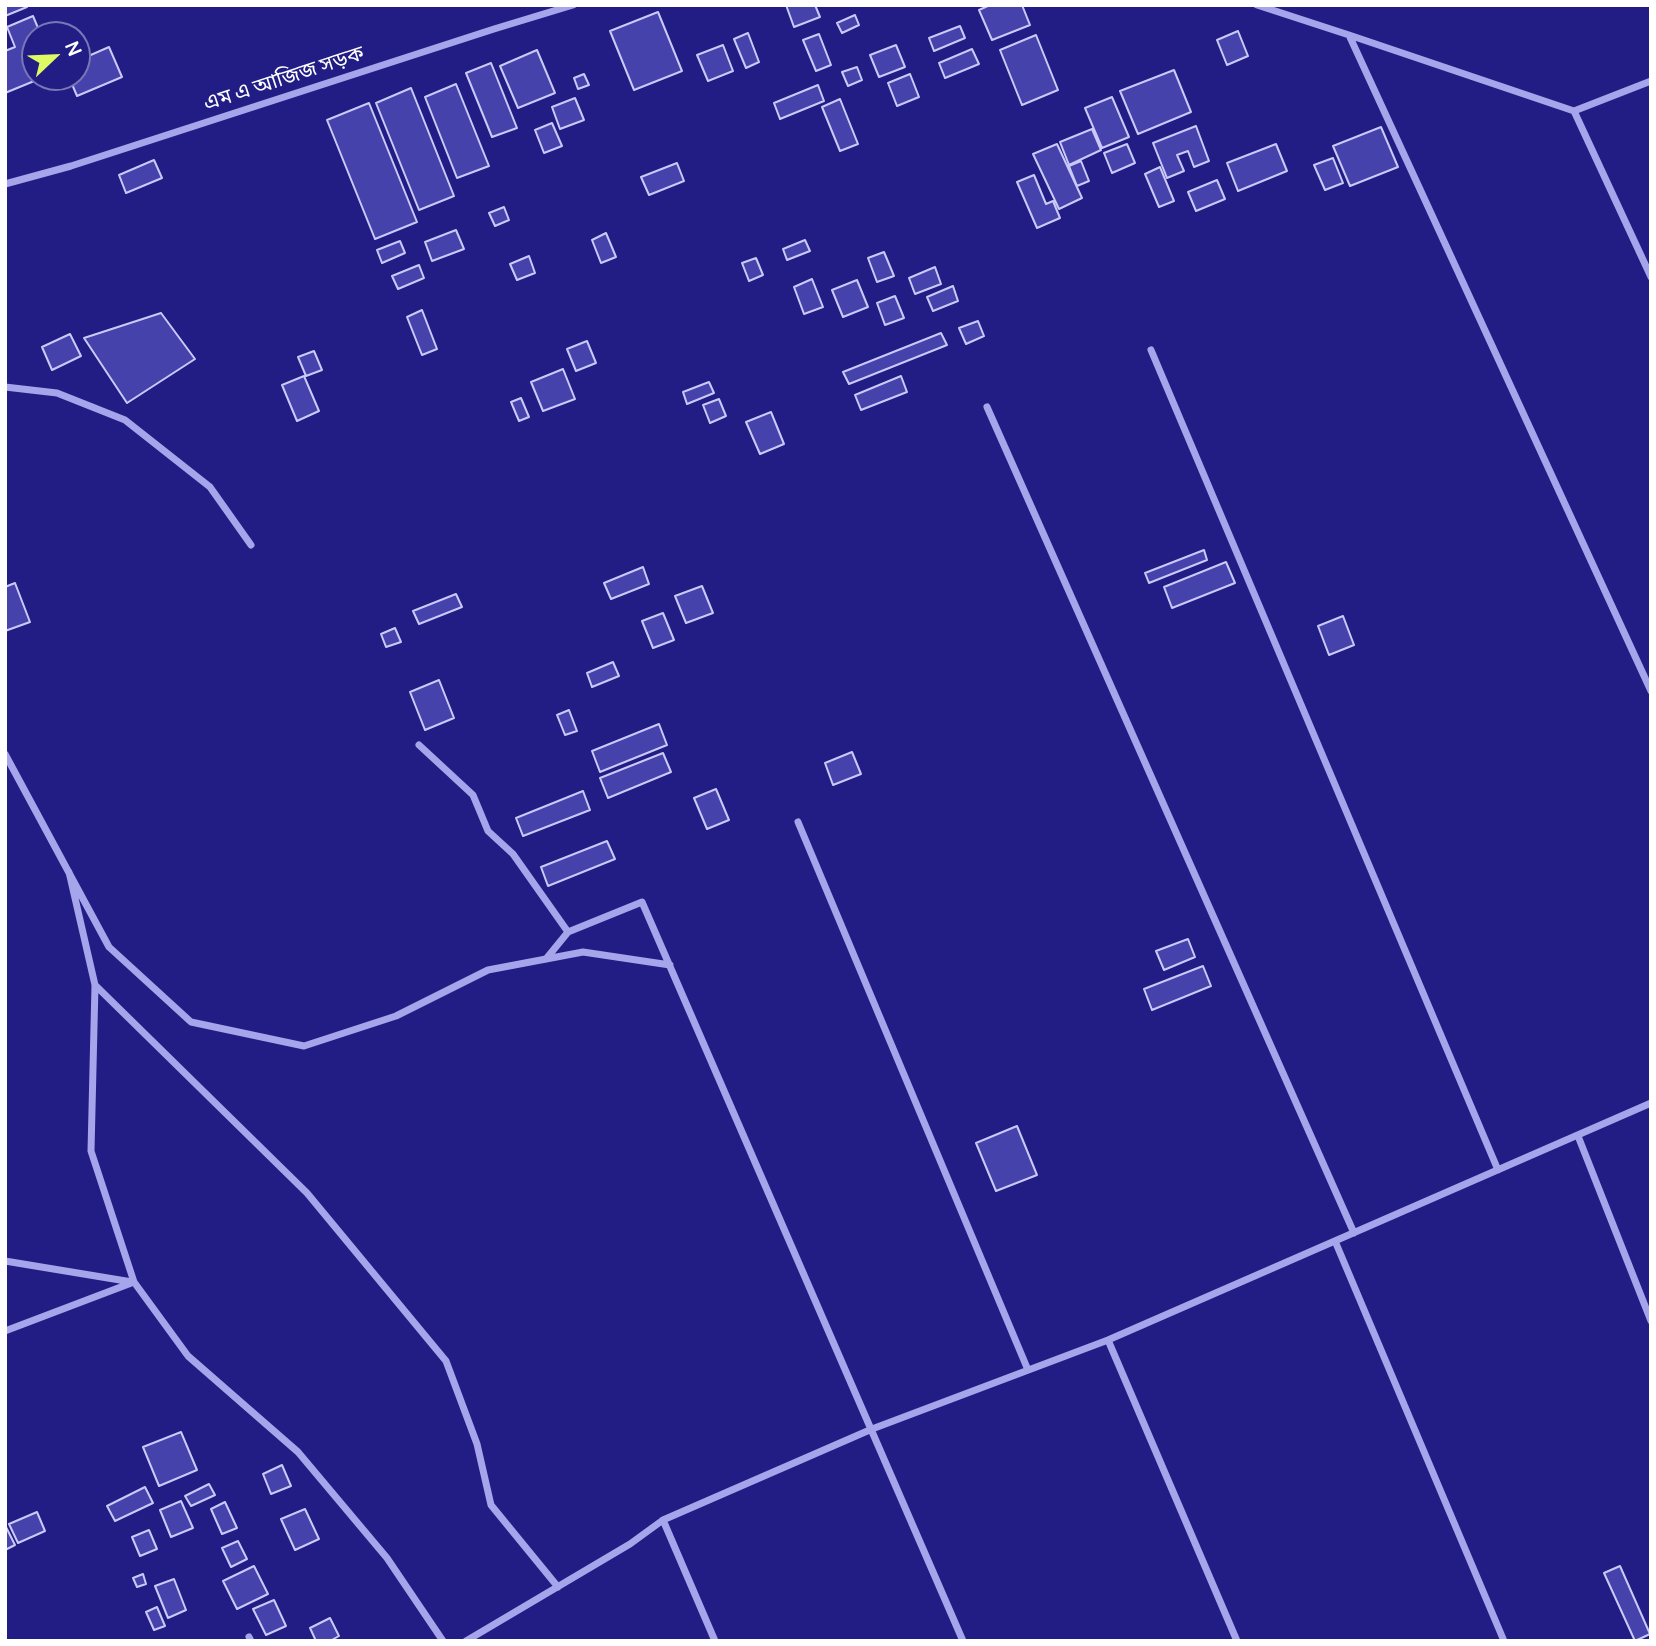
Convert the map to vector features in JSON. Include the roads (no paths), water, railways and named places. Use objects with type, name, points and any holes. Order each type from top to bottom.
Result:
[{"type":"street","name":"এম এ আজিজ সড়ক","points":[[5,184],[71,166],[573,5]]},
{"type":"street","points":[[1257,5],[1574,111],[1651,81]]},
{"type":"street","points":[[1349,35],[1651,691]]},
{"type":"street","points":[[1574,111],[1651,277]]},
{"type":"street","points":[[1151,350],[1498,1170]]},
{"type":"street","points":[[5,387],[57,393],[125,420],[209,487],[251,545]]},
{"type":"street","points":[[987,407],[1354,1233]]},
{"type":"street","points":[[419,745],[472,795],[488,831],[513,854],[568,932]]},
{"type":"street","points":[[5,754],[109,947],[191,1022],[304,1046],[396,1016],[488,970],[583,952],[670,965]]},
{"type":"street","points":[[798,822],[1028,1370]]},
{"type":"street","points":[[69,873],[95,985],[91,1151],[134,1282],[188,1356],[298,1452],[387,1558],[443,1641]]},
{"type":"street","points":[[546,959],[568,932],[642,902],[963,1641]]},
{"type":"street","points":[[95,985],[307,1193],[446,1361],[477,1444],[491,1505],[558,1587]]},
{"type":"street","points":[[466,1641],[630,1544],[663,1520],[872,1429],[1108,1340],[1651,1103]]},
{"type":"street","points":[[1578,1136],[1651,1321]]},
{"type":"street","points":[[1335,1241],[1504,1641]]},
{"type":"street","points":[[5,1261],[134,1282]]},
{"type":"street","points":[[5,1331],[134,1282]]},
{"type":"street","points":[[1108,1340],[1237,1641]]},
{"type":"street","points":[[663,1520],[715,1641]]}]
